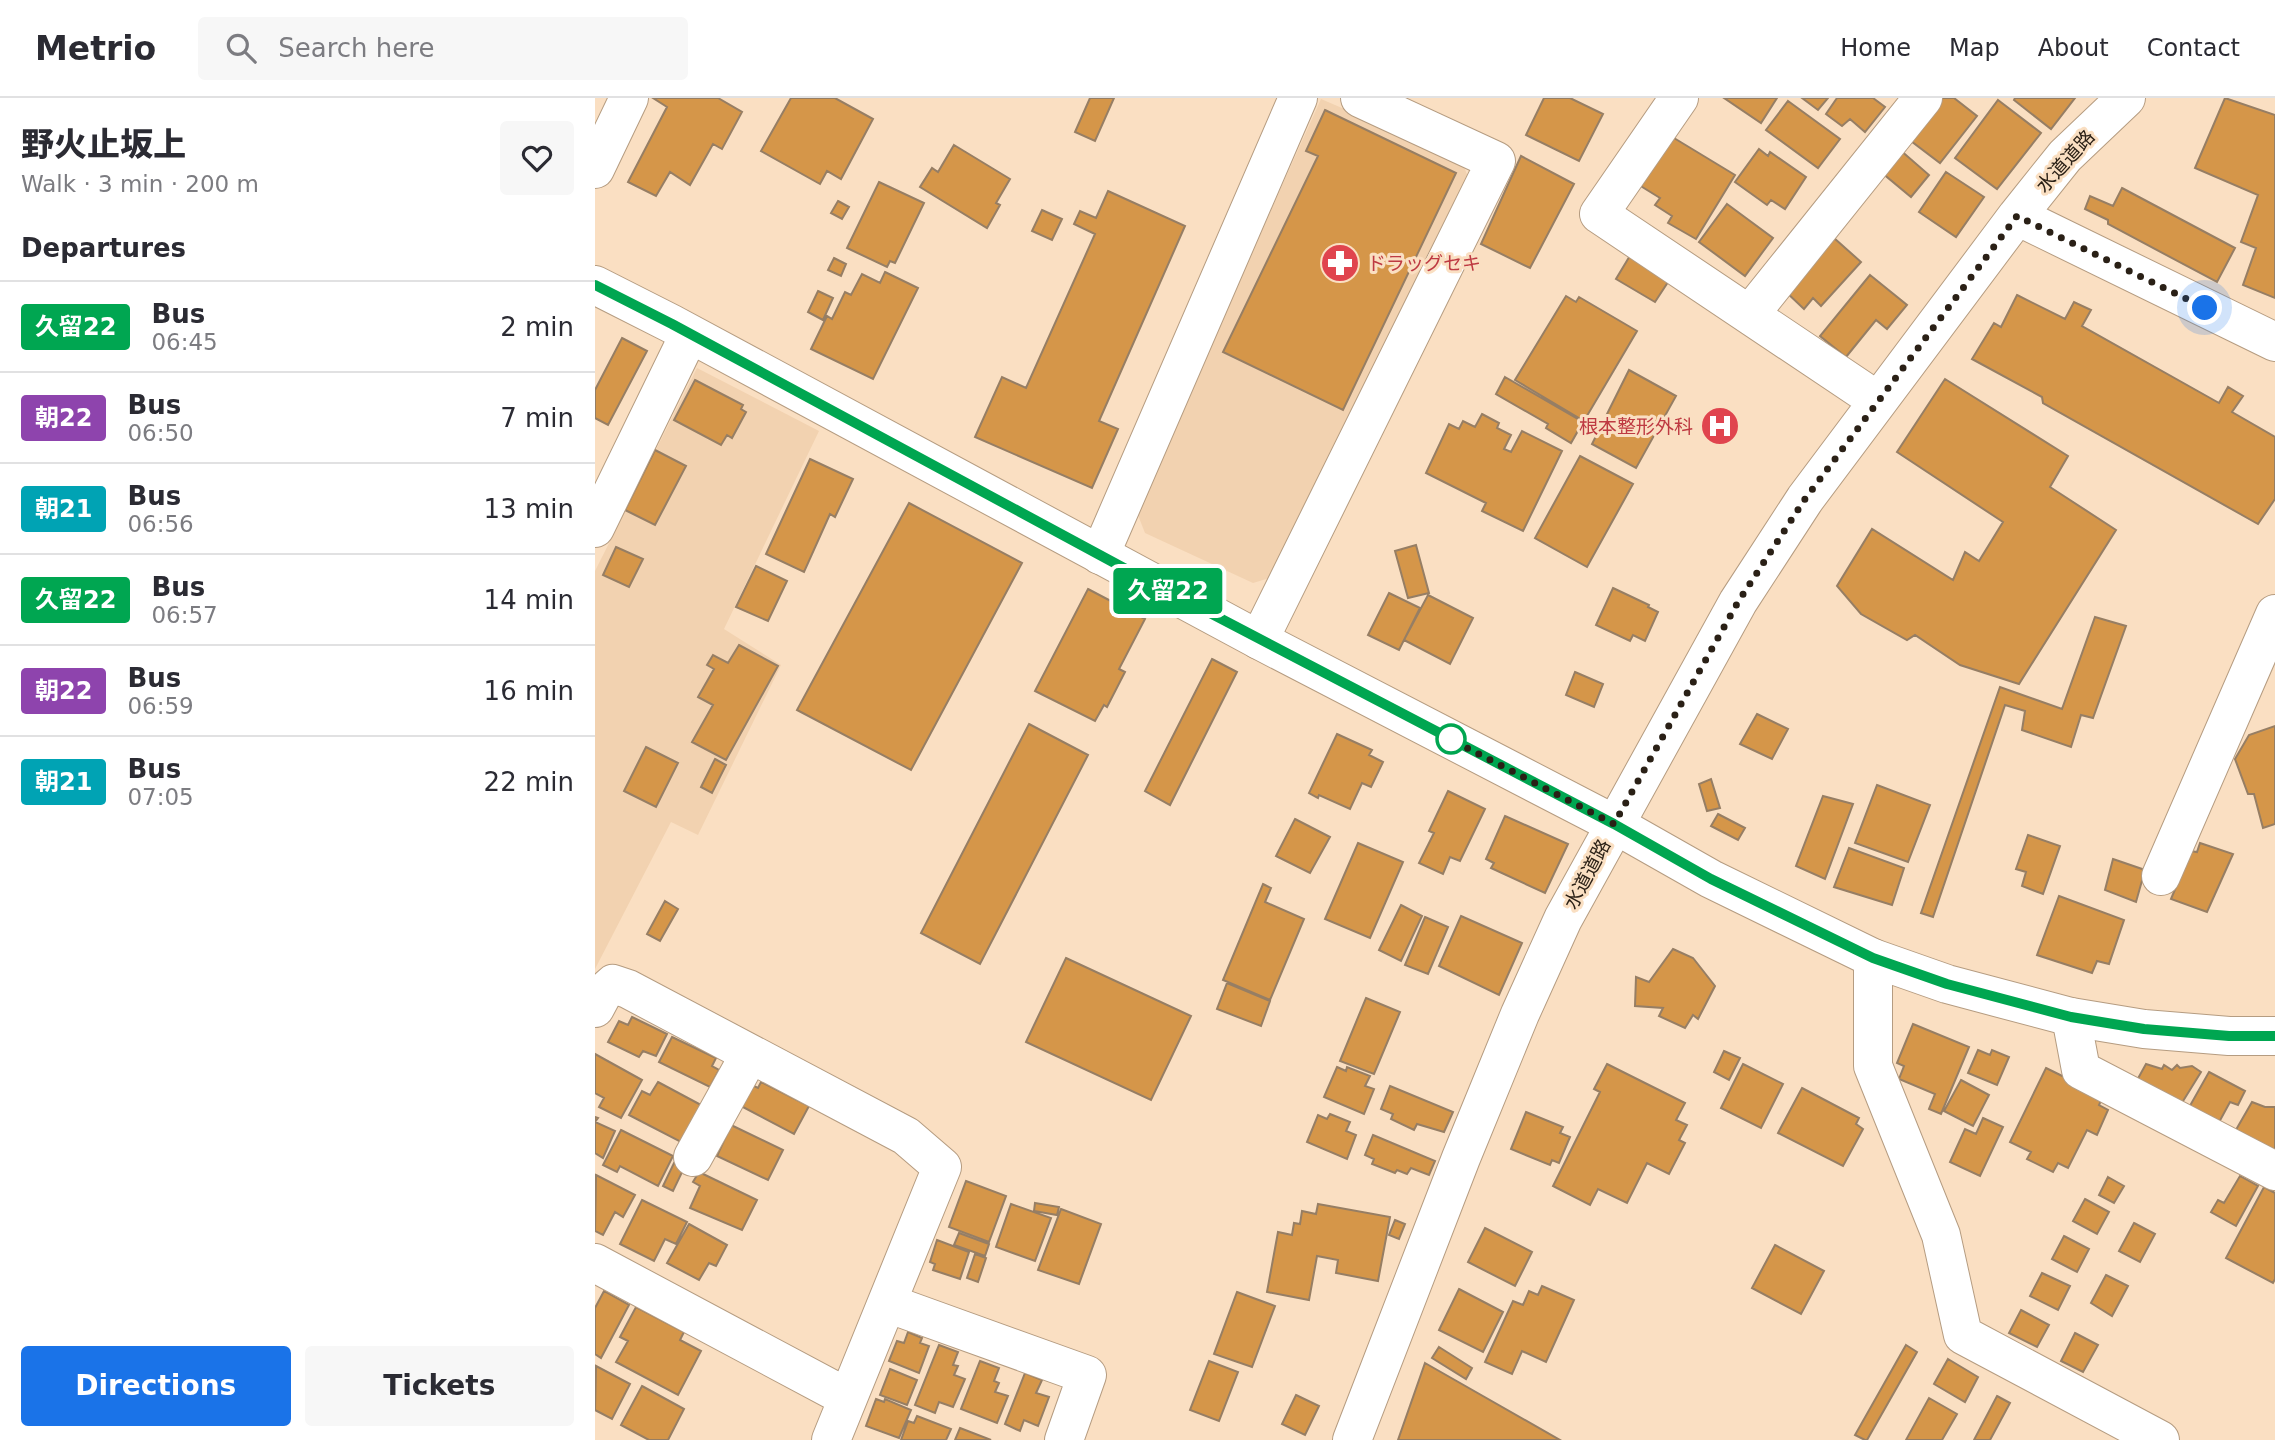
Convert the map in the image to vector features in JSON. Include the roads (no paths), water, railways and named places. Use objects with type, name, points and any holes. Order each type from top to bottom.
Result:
[{"type":"street","points":[[595,169],[629,98]]},
{"type":"street","points":[[1100,555],[1298,98]]},
{"type":"street","points":[[1259,640],[1496,161],[1420,110],[1360,98]]},
{"type":"street","points":[[1679,98],[1599,214],[1878,401]]},
{"type":"street","points":[[1750,314],[1923,98]]},
{"type":"street","name":"水道道路","points":[[1352,1440],[1461,1158],[1520,1014],[1563,919],[1738,602],[1805,499],[2017,216],[2065,156],[2126,98]]},
{"type":"street","points":[[2017,216],[2275,342]]},
{"type":"street","points":[[595,285],[1259,640],[1614,824],[1711,879],[1873,958],[1947,984],[2071,1017],[2144,1029],[2229,1036],[2275,1036]]},
{"type":"street","points":[[595,528],[689,335]]},
{"type":"street","points":[[2161,876],[2275,614]]},
{"type":"street","points":[[1873,958],[1873,1066],[1941,1235],[1963,1335],[2160,1440]]},
{"type":"street","points":[[595,1008],[603,993],[614,984],[628,989],[906,1136],[943,1167],[831,1440]]},
{"type":"street","points":[[2071,1017],[2081,1070],[2275,1171]]},
{"type":"street","points":[[693,1157],[750,1054]]},
{"type":"street","points":[[595,1263],[848,1398]]},
{"type":"street","points":[[887,1303],[1087,1375],[1064,1440]]},
{"type":"place","name":"ドラッグセキ","points":[[1340,263]]},
{"type":"place","name":"根本整形外科","points":[[1720,426]]}]
